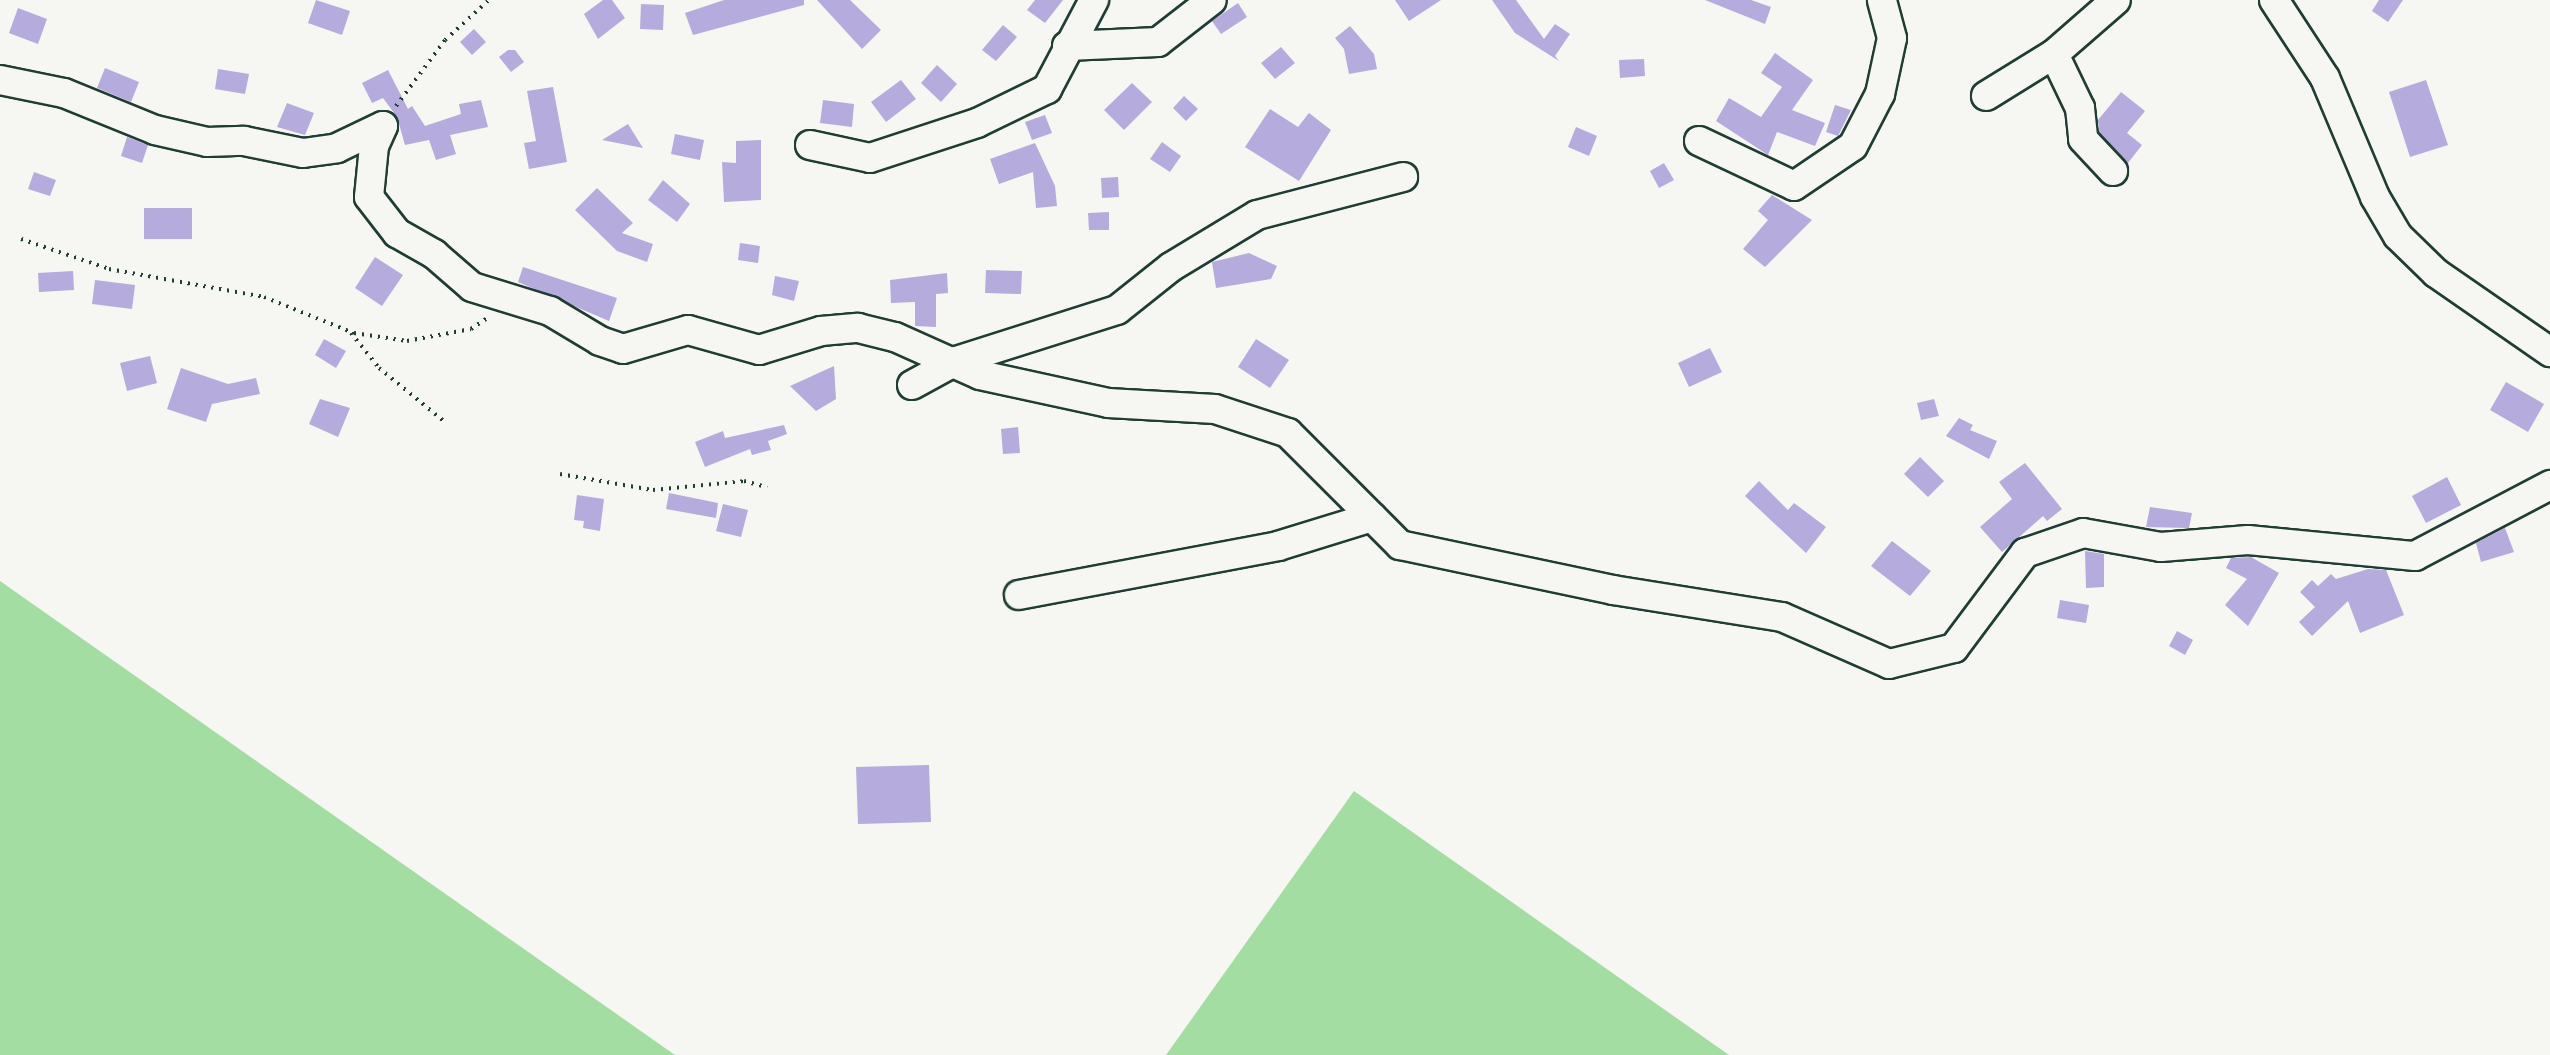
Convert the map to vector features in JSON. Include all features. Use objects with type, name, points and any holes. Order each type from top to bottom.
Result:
[{"type":"street","points":[[810,145],[870,158],[977,123],[1047,89],[1094,0]]},
{"type":"street","points":[[1067,46],[1158,42],[1212,0]]},
{"type":"street","points":[[1699,141],[1794,186],[1853,146],[1880,94],[1892,38],[1882,0]]},
{"type":"street","points":[[1986,96],[2054,54],[2116,0]]},
{"type":"street","points":[[2274,0],[2325,78],[2375,197],[2398,236],[2436,273],[2550,352]]},
{"type":"street","points":[[2054,54],[2080,108],[2083,139],[2113,171]]},
{"type":"street","points":[[0,80],[64,93],[155,130],[207,142],[244,141],[303,153],[337,148],[383,126]]},
{"type":"street","points":[[383,126],[374,146],[369,197],[397,233],[434,254],[472,287],[550,311],[623,349],[688,330],[759,350],[821,331],[858,328],[956,361],[980,375],[1108,403],[1215,409],[1288,433],[1400,545],[1613,590],[1782,617],[1889,664],[1954,648],[2025,553],[2083,533],[2161,547],[2248,540],[2415,556],[2550,485]]},
{"type":"street","points":[[912,385],[956,361],[1117,310],[1171,267],[1257,215],[1403,177]]},
{"type":"street","points":[[1019,595],[1278,546],[1372,517]]},
{"type":"path","points":[[477,0],[483,4]]},
{"type":"path","points":[[383,126],[431,56],[489,0]]},
{"type":"path","points":[[21,239],[109,269],[264,297],[350,331],[407,341],[471,329],[490,317],[498,297]]},
{"type":"path","points":[[350,331],[379,368],[445,422]]},
{"type":"path","points":[[560,474],[653,490],[744,481],[767,487]]},
{"type":"green space","points":[[0,581],[675,1055],[0,1055]]},
{"type":"green space","points":[[1354,791],[1729,1055],[1166,1055]]},
{"type":"building","points":[[316,0],[350,11],[342,35],[308,23]]},
{"type":"building","points":[[603,0],[612,0],[625,18],[598,39],[584,14]]},
{"type":"building","points":[[724,0],[804,0],[804,5],[693,35],[685,13]]},
{"type":"building","points":[[817,0],[850,0],[881,30],[862,49]]},
{"type":"building","points":[[1035,0],[1063,0],[1045,23],[1027,10]]},
{"type":"building","points":[[1395,0],[1441,0],[1409,21]]},
{"type":"building","points":[[1492,0],[1516,0],[1544,39],[1555,24],[1570,34],[1555,56],[1559,61],[1515,33]]},
{"type":"building","points":[[1705,0],[1751,0],[1771,7],[1765,24]]},
{"type":"building","points":[[2379,0],[2403,0],[2388,22],[2372,11]]},
{"type":"building","points":[[1238,3],[1247,17],[1221,34],[1212,21]]},
{"type":"building","points":[[641,4],[664,5],[663,30],[640,29]]},
{"type":"building","points":[[18,8],[47,19],[38,44],[9,33]]},
{"type":"building","points":[[1003,25],[1017,37],[996,61],[982,50]]},
{"type":"building","points":[[1350,26],[1374,54],[1377,69],[1349,74],[1344,49],[1335,38]]},
{"type":"building","points":[[474,29],[486,42],[472,55],[460,42]]},
{"type":"building","points":[[1281,47],[1295,63],[1275,79],[1261,63]]},
{"type":"building","points":[[508,50],[515,50],[524,62],[511,72],[499,57]]},
{"type":"building","points":[[1775,53],[1813,80],[1792,110],[1825,123],[1815,146],[1777,132],[1768,155],[1716,121],[1729,98],[1761,117],[1782,87],[1761,73]]},
{"type":"building","points":[[1644,59],[1645,76],[1620,78],[1619,60]]},
{"type":"building","points":[[937,65],[957,84],[941,102],[921,83]]},
{"type":"building","points":[[105,68],[139,82],[131,102],[97,88]]},
{"type":"building","points":[[218,69],[249,74],[245,94],[215,89]]},
{"type":"building","points":[[388,70],[408,109],[412,106],[425,126],[461,114],[459,104],[481,100],[488,127],[450,135],[456,154],[436,160],[429,140],[405,145],[397,117],[383,98],[372,103],[362,83]]},
{"type":"building","points":[[901,80],[916,99],[886,122],[871,102]]},
{"type":"building","points":[[2426,80],[2448,145],[2410,157],[2389,92]]},
{"type":"building","points":[[1132,83],[1152,102],[1124,130],[1104,110]]},
{"type":"building","points":[[553,87],[567,162],[529,169],[524,143],[536,141],[527,91]]},
{"type":"building","points":[[2121,92],[2145,111],[2127,133],[2142,145],[2128,163],[2099,132],[2098,120]]},
{"type":"building","points":[[1184,96],[1198,109],[1186,121],[1173,108]]},
{"type":"building","points":[[823,100],[854,104],[852,127],[820,123]]},
{"type":"building","points":[[287,103],[314,113],[305,135],[277,127]]},
{"type":"building","points":[[1835,105],[1851,110],[1838,136],[1826,132]]},
{"type":"building","points":[[1270,109],[1298,127],[1309,113],[1331,130],[1299,181],[1245,147]]},
{"type":"building","points":[[1045,115],[1052,133],[1032,140],[1025,122]]},
{"type":"building","points":[[628,124],[643,148],[602,140]]},
{"type":"building","points":[[1576,127],[1597,136],[1589,156],[1568,147]]},
{"type":"building","points":[[675,134],[704,140],[700,160],[671,154]]},
{"type":"building","points":[[127,137],[148,145],[142,163],[121,156]]},
{"type":"building","points":[[761,140],[761,200],[724,202],[722,162],[736,163],[736,141]]},
{"type":"building","points":[[1162,142],[1181,156],[1170,172],[1150,159]]},
{"type":"building","points":[[1035,143],[1055,186],[1057,206],[1036,208],[1033,172],[999,184],[990,159]]},
{"type":"building","points":[[1664,163],[1674,180],[1659,188],[1650,171]]},
{"type":"building","points":[[34,172],[56,180],[50,196],[28,189]]},
{"type":"building","points":[[1118,177],[1119,197],[1102,198],[1101,178]]},
{"type":"building","points":[[663,180],[690,204],[677,222],[648,200]]},
{"type":"building","points":[[597,188],[633,223],[622,233],[653,244],[647,262],[617,251],[575,210]]},
{"type":"building","points":[[1772,195],[1812,220],[1765,267],[1743,249],[1768,220],[1758,211]]},
{"type":"building","points":[[144,208],[192,208],[192,239],[144,239]]},
{"type":"building","points":[[1109,212],[1109,230],[1089,230],[1088,213]]},
{"type":"building","points":[[740,243],[760,246],[758,263],[738,260]]},
{"type":"building","points":[[1249,253],[1277,266],[1271,279],[1216,288],[1212,262]]},
{"type":"building","points":[[375,257],[403,275],[382,306],[355,288]]},
{"type":"building","points":[[523,267],[617,298],[609,321],[518,282]]},
{"type":"building","points":[[986,270],[1022,271],[1021,294],[985,293]]},
{"type":"building","points":[[73,271],[74,290],[39,292],[38,273]]},
{"type":"building","points":[[947,273],[948,293],[936,294],[936,327],[915,326],[915,302],[891,303],[890,280]]},
{"type":"building","points":[[775,276],[799,281],[794,301],[772,295]]},
{"type":"building","points":[[95,280],[135,285],[132,309],[92,304]]},
{"type":"building","points":[[324,339],[346,351],[336,368],[315,355]]},
{"type":"building","points":[[1256,339],[1289,360],[1270,388],[1238,367]]},
{"type":"building","points":[[1710,348],[1722,372],[1689,387],[1678,363]]},
{"type":"building","points":[[150,356],[157,383],[127,391],[120,363]]},
{"type":"building","points":[[834,366],[836,399],[816,411],[790,386]]},
{"type":"building","points":[[181,368],[228,384],[256,378],[260,394],[212,404],[206,422],[167,409]]},
{"type":"building","points":[[2506,382],[2544,404],[2528,432],[2490,410]]},
{"type":"building","points":[[320,399],[350,408],[338,437],[309,424]]},
{"type":"building","points":[[1934,399],[1939,416],[1921,420],[1917,403]]},
{"type":"building","points":[[1959,418],[1973,425],[1970,430],[1997,441],[1989,459],[1946,436]]},
{"type":"building","points":[[784,425],[787,434],[768,441],[771,450],[752,455],[750,449],[705,467],[695,442],[723,431],[725,438]]},
{"type":"building","points":[[1018,427],[1020,453],[1003,454],[1001,429]]},
{"type":"building","points":[[1920,457],[1944,481],[1928,497],[1904,474]]},
{"type":"building","points":[[2025,463],[2062,509],[2047,521],[2043,516],[2002,552],[1980,527],[2012,499],[1999,482]]},
{"type":"building","points":[[2447,477],[2461,505],[2426,523],[2412,496]]},
{"type":"building","points":[[1759,481],[1788,510],[1794,503],[1826,527],[1806,553],[1745,496]]},
{"type":"building","points":[[669,493],[718,503],[716,518],[666,509]]},
{"type":"building","points":[[577,495],[604,499],[600,531],[583,528],[584,521],[574,520]]},
{"type":"building","points":[[723,504],[748,510],[741,537],[716,531]]},
{"type":"building","points":[[2150,507],[2192,513],[2189,528],[2146,527]]},
{"type":"building","points":[[2505,528],[2514,552],[2481,562],[2476,543]]},
{"type":"building","points":[[1892,541],[1931,571],[1910,596],[1871,566]]},
{"type":"building","points":[[2085,551],[2104,554],[2104,587],[2086,588]]},
{"type":"building","points":[[2251,557],[2279,573],[2248,626],[2225,605],[2247,579],[2226,568],[2231,558]]},
{"type":"building","points":[[2368,569],[2386,570],[2404,615],[2360,633],[2348,601],[2312,636],[2299,622],[2315,607],[2300,592],[2312,580],[2318,586],[2331,574],[2336,579]]},
{"type":"building","points":[[2060,600],[2089,605],[2086,623],[2057,618]]},
{"type":"building","points":[[2177,631],[2193,640],[2185,655],[2169,646]]},
{"type":"building","points":[[929,765],[931,822],[858,824],[856,767]]}]
